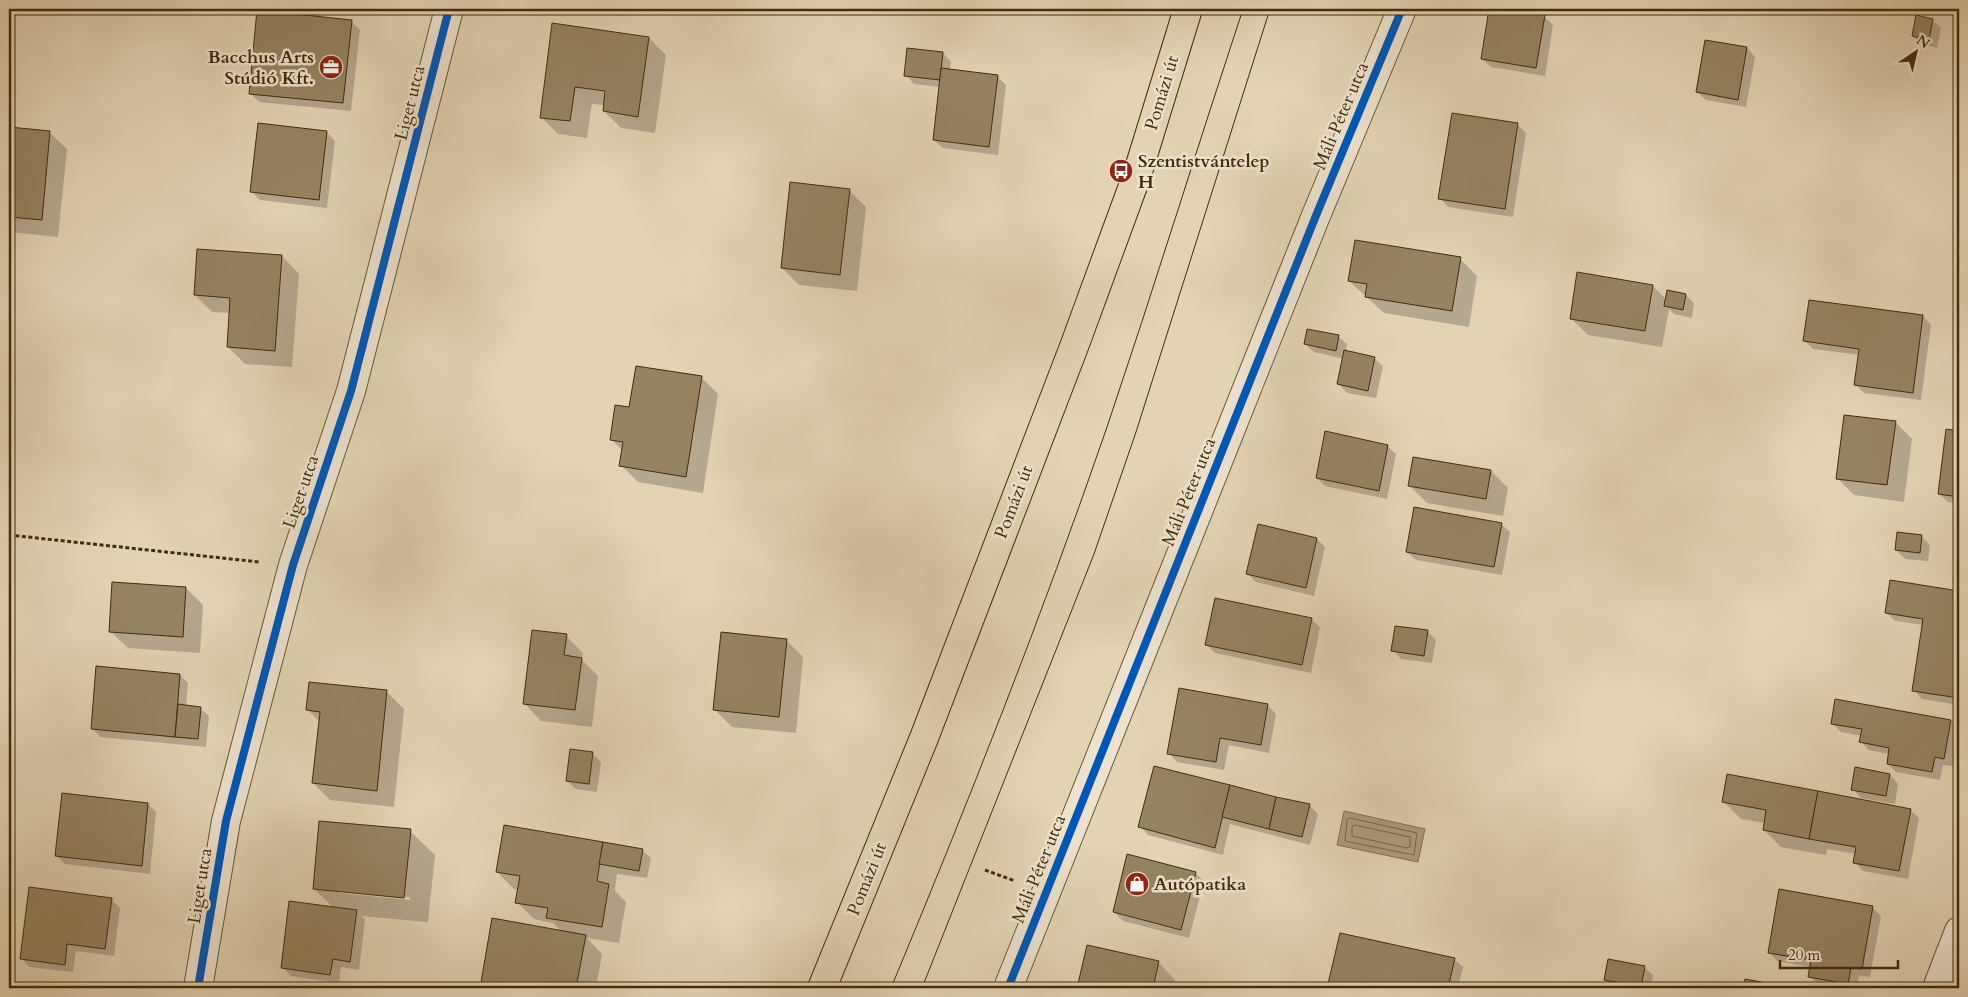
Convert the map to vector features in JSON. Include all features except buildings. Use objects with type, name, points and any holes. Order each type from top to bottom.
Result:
[{"type":"main road","name":"Pomázi út","points":[[822,988],[924,738],[1076,344],[1137,175],[1188,9]]},
{"type":"street","name":"Liget utca","points":[[198,988],[226,821],[293,565],[351,391],[449,9]]},
{"type":"street","name":"Máli Péter utca","points":[[1008,988],[1311,227],[1402,9]]},
{"type":"street","points":[[1937,988],[1959,931]]},
{"type":"path","points":[[9,535],[293,565]]},
{"type":"water","points":[[1344,811],[1425,829],[1418,862],[1337,845]]},
{"type":"tram line","points":[[891,988],[1004,709],[1057,568],[1107,427],[1243,9]]},
{"type":"tram line","points":[[922,988],[1094,554],[1136,432],[1270,9]]},
{"type":"cycle path","points":[[198,988],[226,821],[293,565],[351,391],[449,9]]},
{"type":"cycle path","points":[[1008,988],[1315,218],[1402,9]]},
{"type":"place","name":"Bacchus Arts Stúdió Kft.","points":[[331,67]]},
{"type":"place","name":"Szentistvántelep H","points":[[1121,171]]},
{"type":"place","name":"Autópatika","points":[[1137,884]]}]
